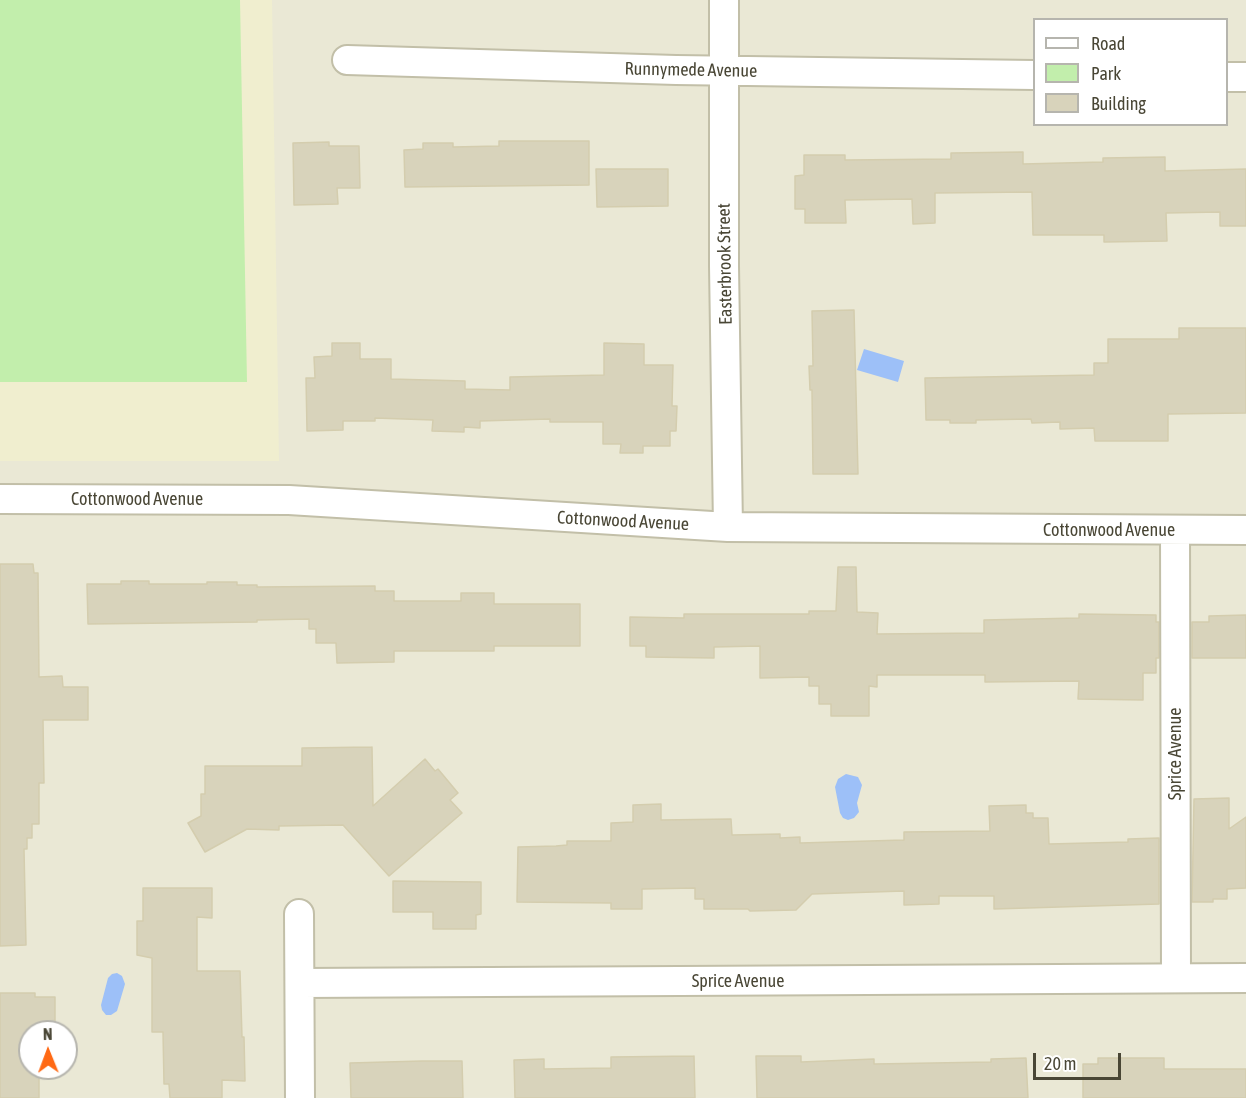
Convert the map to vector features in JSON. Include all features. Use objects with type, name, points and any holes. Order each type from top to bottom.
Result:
[{"type":"street","name":"Easterbrook Street","points":[[724,0],[728,527]]},
{"type":"street","name":"Runnymede Avenue","points":[[347,60],[723,71],[1033,75]]},
{"type":"street","points":[[1228,77],[1246,77]]},
{"type":"street","name":"Cottonwood Avenue","points":[[0,499],[289,500],[728,527],[1246,530]]},
{"type":"street","name":"Sprice Avenue","points":[[1175,530],[1176,978]]},
{"type":"street","points":[[299,914],[300,1098]]},
{"type":"street","name":"Sprice Avenue","points":[[301,983],[1246,978]]},
{"type":"shaded area","points":[[0,0],[1246,0],[1246,1098],[0,1098]]},
{"type":"shaded area","points":[[0,0],[272,0],[279,461],[0,461]]},
{"type":"green space","points":[[0,0],[240,0],[247,382],[0,382]]},
{"type":"water","points":[[864,349],[904,361],[898,382],[857,370]]},
{"type":"water","points":[[846,774],[858,777],[862,785],[857,803],[859,812],[854,818],[848,820],[840,813],[835,787],[838,779]]},
{"type":"water","points":[[117,973],[122,976],[125,984],[117,1011],[106,1015],[101,1005],[108,978]]},
{"type":"building","points":[[499,141],[589,141],[589,185],[405,187],[404,150],[423,149],[423,143],[453,143],[453,147],[499,146]]},
{"type":"building","points":[[329,142],[329,146],[359,146],[360,188],[337,188],[338,204],[294,205],[293,143]]},
{"type":"building","points":[[1023,152],[1023,164],[1103,162],[1103,158],[1165,157],[1165,171],[1246,169],[1246,226],[1220,226],[1220,212],[1166,213],[1167,241],[1104,242],[1104,235],[1033,235],[1032,192],[935,193],[935,223],[913,224],[912,199],[845,200],[846,223],[805,223],[805,209],[795,209],[795,176],[804,175],[804,155],[845,155],[845,160],[951,159],[951,153]]},
{"type":"building","points":[[596,169],[668,169],[668,206],[597,207]]},
{"type":"building","points":[[854,310],[858,474],[813,474],[812,390],[810,390],[809,366],[813,366],[812,311]]},
{"type":"building","points":[[1179,328],[1246,328],[1246,413],[1168,414],[1168,441],[1095,441],[1094,428],[1060,429],[1060,422],[1032,423],[1031,419],[976,420],[976,423],[926,420],[925,378],[1094,375],[1094,363],[1108,363],[1108,339],[1179,339]]},
{"type":"building","points":[[332,343],[360,343],[360,359],[391,359],[391,379],[465,381],[465,389],[510,390],[510,377],[604,375],[604,343],[644,344],[644,365],[673,365],[672,406],[677,406],[676,431],[670,431],[670,446],[643,446],[643,453],[620,453],[621,444],[603,444],[603,422],[550,422],[550,419],[480,421],[480,428],[464,427],[464,432],[432,431],[433,420],[375,418],[375,421],[343,421],[343,430],[307,431],[306,378],[315,378],[314,357],[332,356]]},
{"type":"building","points":[[0,564],[33,564],[34,573],[38,573],[39,677],[62,676],[63,687],[88,687],[88,720],[43,720],[44,783],[39,783],[39,824],[32,824],[32,838],[27,838],[27,849],[24,849],[26,945],[0,946]]},
{"type":"building","points":[[838,567],[856,567],[857,612],[878,613],[877,634],[984,633],[984,620],[1079,618],[1079,614],[1156,615],[1156,622],[1159,622],[1159,658],[1156,658],[1156,673],[1143,673],[1143,700],[1078,699],[1079,681],[985,682],[985,675],[877,675],[877,687],[869,686],[869,716],[831,716],[831,704],[819,704],[819,686],[809,686],[809,677],[760,678],[760,646],[714,647],[714,658],[646,657],[646,646],[630,646],[630,617],[684,618],[684,614],[809,614],[809,611],[836,611]]},
{"type":"building","points":[[121,581],[149,581],[149,584],[237,582],[237,585],[257,585],[257,587],[375,586],[375,591],[394,591],[394,601],[461,601],[461,593],[494,593],[494,604],[580,604],[580,646],[494,646],[494,651],[394,651],[394,662],[337,663],[336,643],[316,643],[316,629],[309,629],[309,619],[257,620],[257,622],[88,624],[87,584],[121,584]]},
{"type":"building","points":[[1246,615],[1246,658],[1192,658],[1192,622],[1209,622],[1209,616]]},
{"type":"building","points":[[372,747],[373,806],[425,759],[435,771],[438,769],[458,793],[450,800],[462,813],[389,876],[343,825],[279,826],[279,830],[247,829],[205,852],[188,823],[201,816],[201,794],[205,794],[205,766],[302,766],[302,748]]},
{"type":"building","points":[[1229,798],[1229,829],[1246,817],[1246,888],[1227,889],[1227,899],[1192,902],[1194,799]]},
{"type":"building","points":[[661,804],[661,820],[731,819],[732,835],[780,834],[780,838],[800,837],[800,843],[904,840],[904,832],[990,831],[989,806],[1026,805],[1026,813],[1033,813],[1033,818],[1048,818],[1049,844],[1128,842],[1128,839],[1159,838],[1159,904],[994,909],[994,896],[939,896],[939,904],[904,905],[904,891],[812,894],[796,910],[750,911],[748,909],[704,909],[704,899],[695,899],[695,888],[642,889],[642,909],[611,909],[611,903],[517,902],[518,847],[567,845],[567,841],[611,841],[611,823],[633,822],[633,805]]},
{"type":"building","points":[[393,881],[481,882],[481,914],[476,915],[476,929],[433,929],[433,912],[393,912]]},
{"type":"building","points":[[143,888],[212,888],[212,918],[197,917],[197,971],[240,971],[242,1037],[244,1037],[245,1081],[222,1080],[222,1098],[170,1098],[169,1084],[164,1084],[163,1032],[152,1032],[152,958],[137,955],[137,921],[143,921]]},
{"type":"building","points":[[0,993],[35,993],[35,997],[55,997],[55,1020],[18,1020],[18,1080],[39,1080],[39,1098],[0,1098]]},
{"type":"building","points":[[694,1056],[695,1098],[515,1098],[514,1060],[544,1059],[544,1069],[611,1068],[611,1057]]},
{"type":"building","points":[[756,1056],[801,1056],[801,1062],[874,1059],[874,1064],[991,1062],[991,1059],[1026,1058],[1028,1098],[757,1098]]},
{"type":"building","points":[[1098,1058],[1164,1058],[1164,1069],[1246,1069],[1246,1098],[1083,1098],[1083,1064],[1098,1064]]},
{"type":"building","points":[[462,1061],[463,1098],[351,1098],[350,1063]]}]
